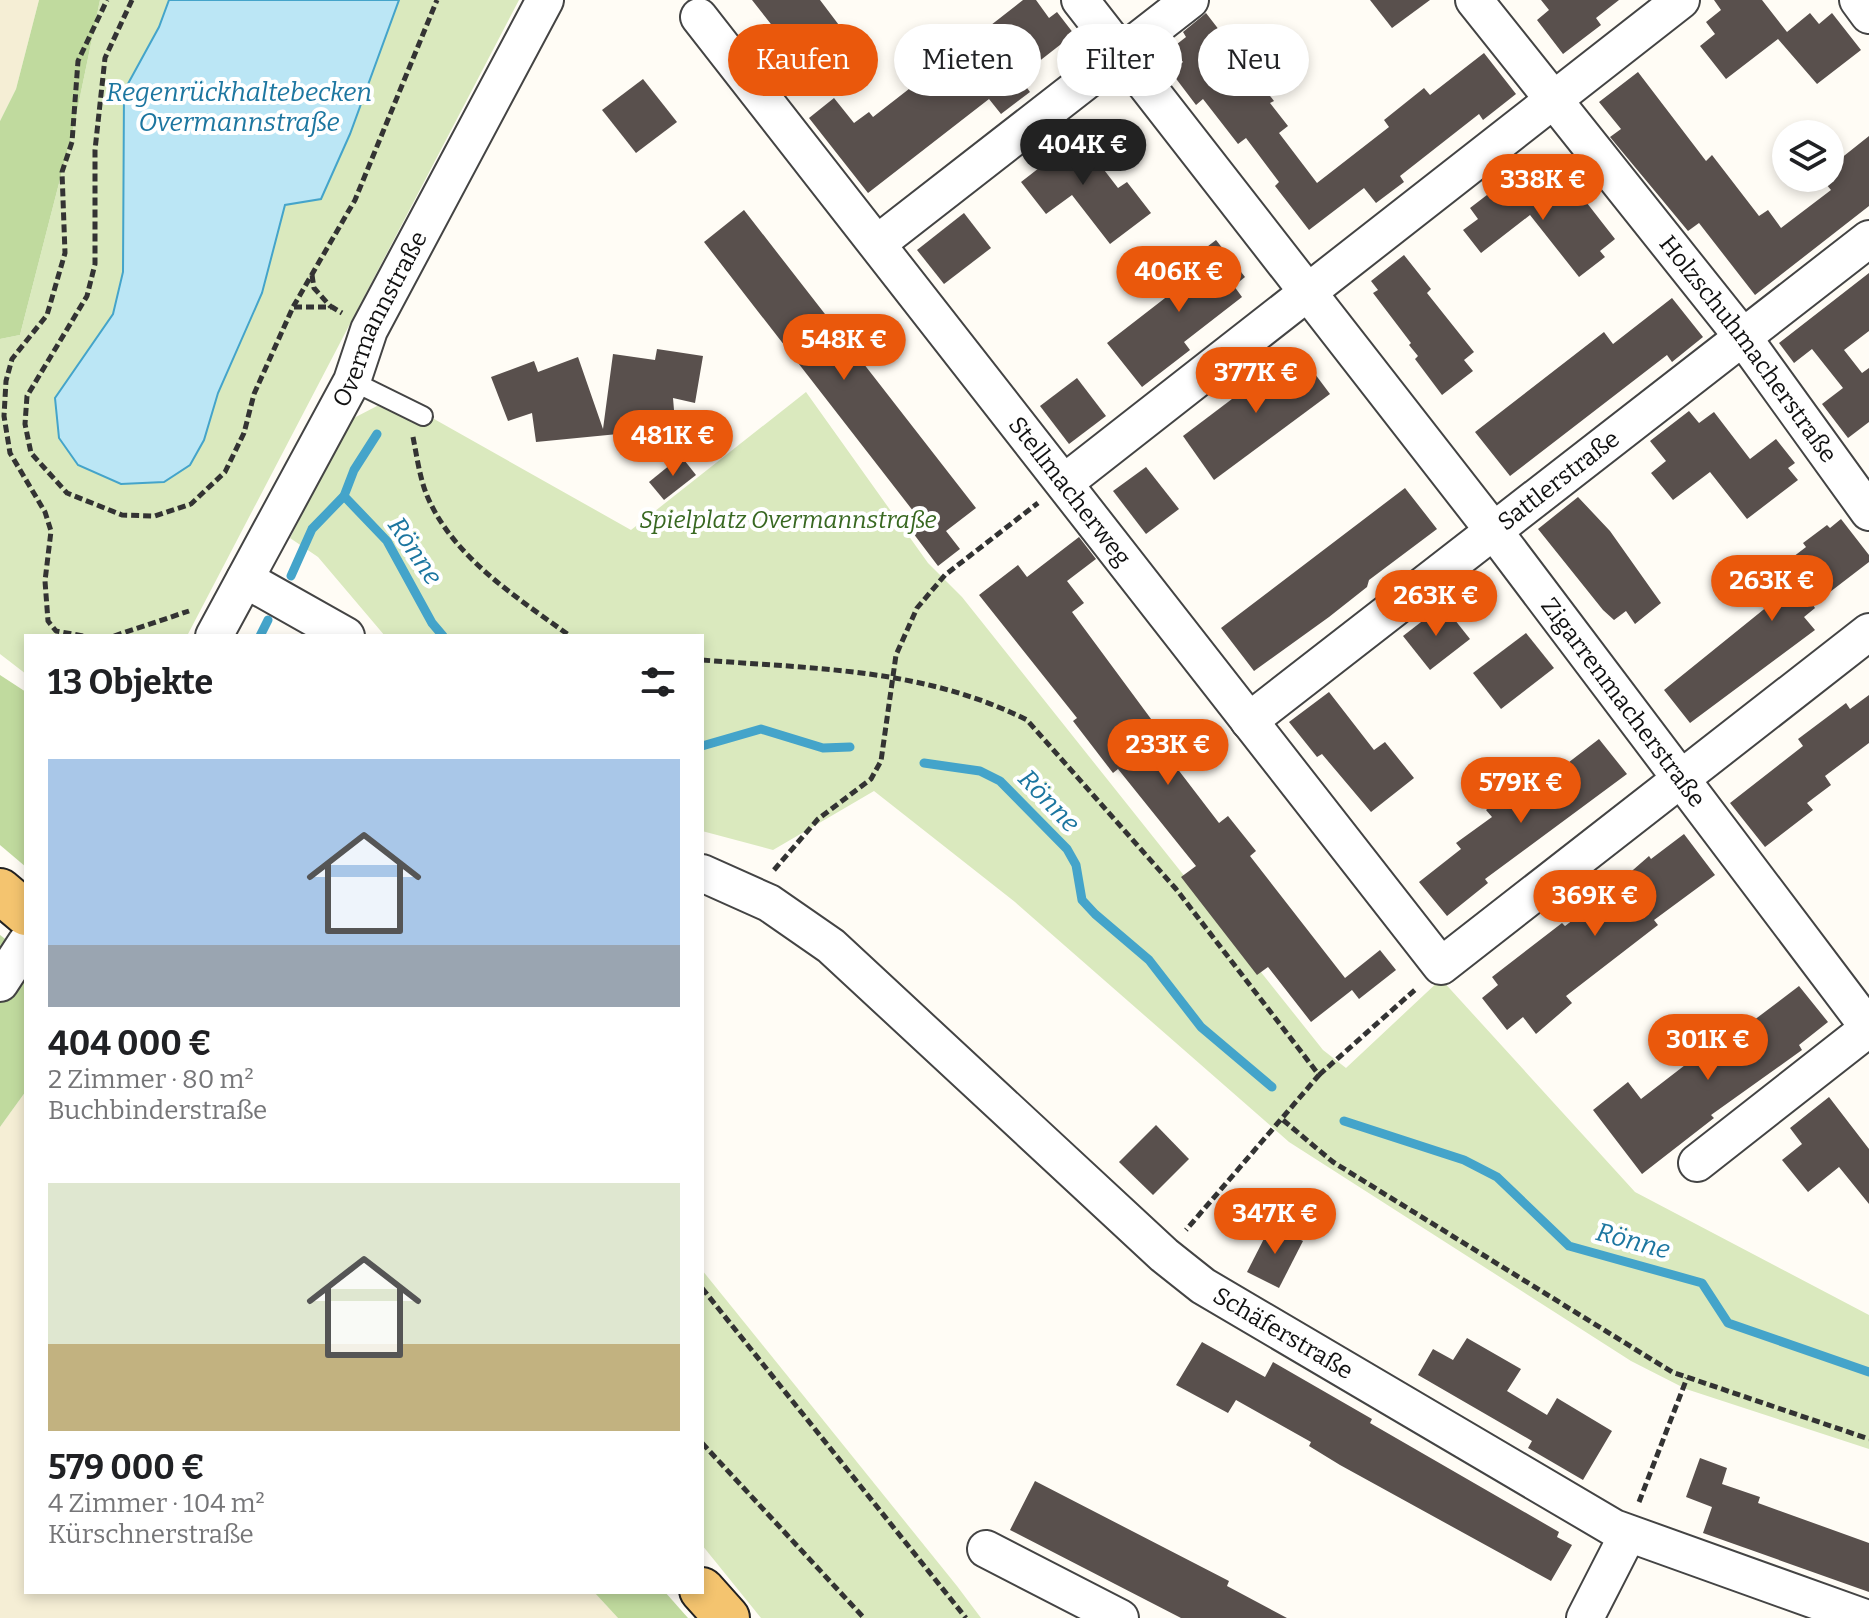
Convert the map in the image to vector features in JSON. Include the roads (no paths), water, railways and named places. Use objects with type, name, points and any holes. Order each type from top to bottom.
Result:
[{"type":"main road","points":[[0,891],[24,911]]},
{"type":"main road","points":[[704,1592],[727,1618]]},
{"type":"street","name":"Overmannstraße","points":[[219,628],[352,381],[369,330],[545,0]]},
{"type":"street","name":"Zigarrenmacherstraße","points":[[1080,0],[1099,24]]},
{"type":"street","points":[[1159,24],[1190,0]]},
{"type":"street","name":"Holzschuhmacherstraße","points":[[1474,0],[1742,336],[1869,512]]},
{"type":"street","points":[[1064,483],[1681,0]]},
{"type":"street","points":[[1858,0],[1869,15]]},
{"type":"street","name":"Stellmacherweg","points":[[699,17],[1441,966],[1683,777]]},
{"type":"street","points":[[878,243],[1066,96]]},
{"type":"street","name":"Zigarrenmacherstraße","points":[[1154,96],[1683,777],[1869,1028]]},
{"type":"street","name":"Sattlerstraße","points":[[1249,721],[1869,239]]},
{"type":"street","points":[[245,579],[342,634]]},
{"type":"street","points":[[1683,777],[1869,632]]},
{"type":"street","name":"Schäferstraße","points":[[704,874],[753,895],[831,946],[1164,1255],[1203,1286],[1614,1528],[1865,1618]]},
{"type":"street","points":[[1697,1163],[1869,1028]]},
{"type":"street","points":[[1585,1618],[1628,1534]]},
{"type":"street","points":[[986,1549],[1120,1618]]},
{"type":"lane","points":[[352,381],[419,414]]},
{"type":"water","name":"Regenrückhaltebecken Overmannstraße","points":[[169,0],[399,0],[350,134],[321,199],[285,205],[262,293],[218,393],[204,440],[190,465],[164,482],[121,484],[78,465],[59,438],[55,398],[113,314],[123,272],[124,91],[159,27]]},
{"type":"waterway","name":"Rönne","points":[[291,576],[312,529],[344,496],[354,470],[377,434]]},
{"type":"waterway","name":"Rönne","points":[[344,496],[387,541],[432,623],[441,634]]},
{"type":"waterway","name":"Rönne","points":[[261,634],[268,620]]},
{"type":"waterway","name":"Rönne","points":[[704,745],[761,729],[823,748],[850,747]]},
{"type":"waterway","name":"Rönne","points":[[924,763],[980,771],[1000,781],[1067,849],[1076,865],[1082,900],[1149,960],[1201,1027],[1272,1087]]},
{"type":"waterway","name":"Rönne","points":[[1344,1121],[1464,1160],[1497,1177],[1569,1246],[1702,1283],[1728,1323],[1869,1372]]},
{"type":"park label","name":"Spielplatz Overmannstraße","points":[[788,520]]}]
